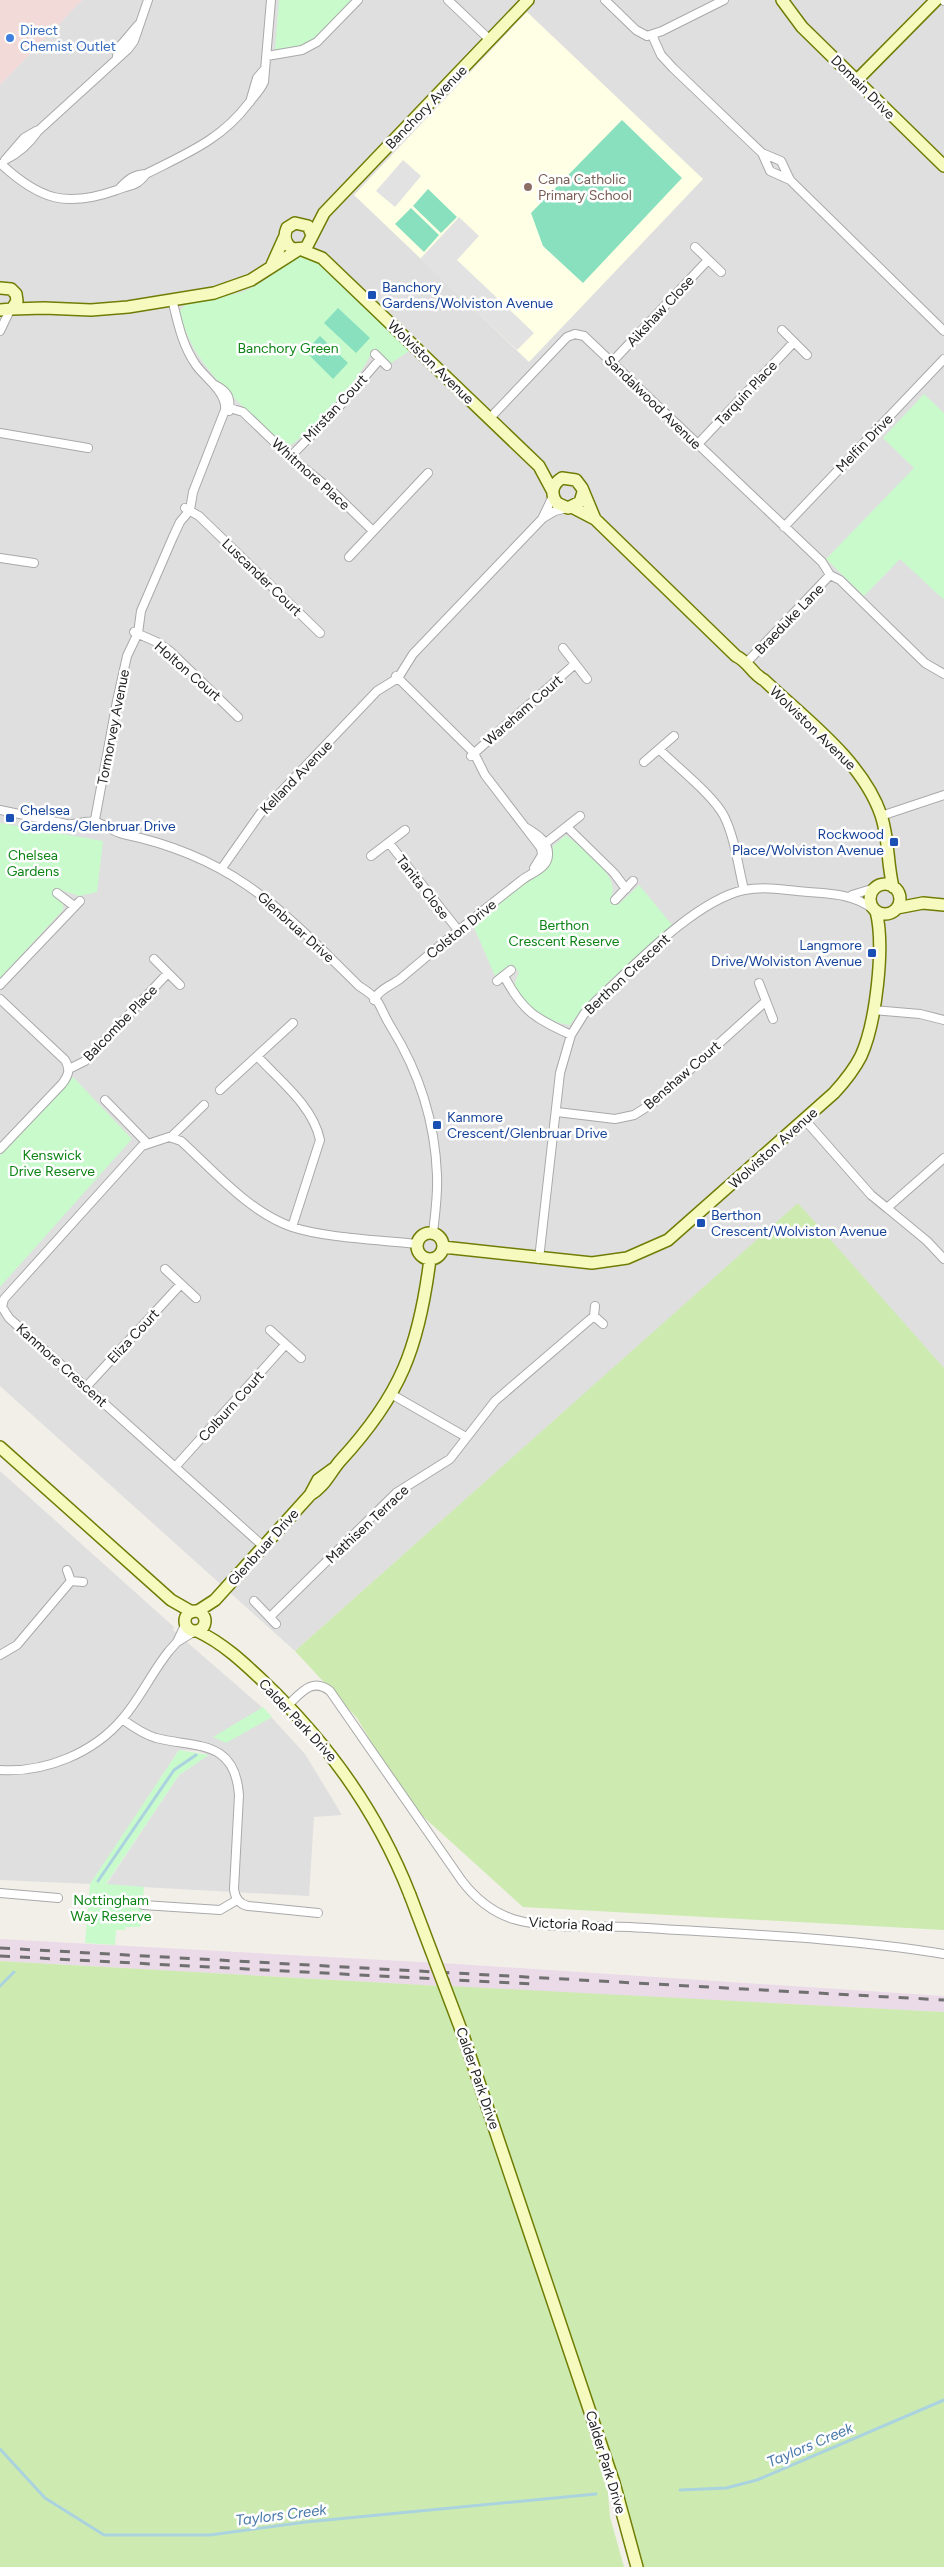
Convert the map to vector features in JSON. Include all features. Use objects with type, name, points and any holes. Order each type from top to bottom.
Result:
[{"type":"street","points":[[148,0],[139,23],[121,45],[116,59],[38,131],[24,138],[2,163],[26,186],[43,196],[57,199],[92,198],[119,188],[136,175],[146,174],[220,134],[240,116],[250,102],[257,78],[264,70],[267,56],[271,0]]},
{"type":"street","points":[[267,56],[302,50],[317,42],[358,0]]},
{"type":"street","points":[[448,0],[490,40]]},
{"type":"street","name":"Banchory Avenue","points":[[312,236],[324,213],[528,0]]},
{"type":"street","points":[[604,0],[640,33],[652,35],[724,0]]},
{"type":"street","points":[[856,82],[936,0]]},
{"type":"street","name":"Domain Drive","points":[[784,1],[802,27],[856,82],[944,166]]},
{"type":"street","points":[[652,35],[661,55],[762,153],[781,161],[790,180]]},
{"type":"street","points":[[762,153],[770,171],[790,180],[944,331]]},
{"type":"street","name":"Banchory Avenue","points":[[300,222],[324,213]]},
{"type":"street","points":[[7,310],[44,308],[91,310],[172,299],[233,288],[251,280],[310,244],[312,236],[308,226],[300,222],[287,228],[271,267]]},
{"type":"street","name":"Wolviston Avenue","points":[[312,236],[322,258],[540,466],[553,494]]},
{"type":"street","points":[[284,238],[289,247],[300,250]]},
{"type":"street","points":[[696,247],[721,272]]},
{"type":"street","name":"Wolviston Avenue","points":[[300,250],[322,258]]},
{"type":"street","name":"Aikshaw Close","points":[[612,362],[708,260]]},
{"type":"street","points":[[0,288],[8,287],[16,294],[44,308]]},
{"type":"street","points":[[0,331],[7,310],[17,301],[16,294]]},
{"type":"street","points":[[172,299],[185,347],[196,365],[213,384],[228,410]]},
{"type":"street","points":[[782,330],[807,355]]},
{"type":"street","name":"Sandalwood Avenue","points":[[490,418],[571,335],[584,336],[825,566],[829,577],[848,589],[925,663],[932,674],[944,678]]},
{"type":"street","name":"Tarquin Place","points":[[698,444],[794,342]]},
{"type":"street","name":"Mirstan Court","points":[[290,457],[338,408],[378,357],[387,366]]},
{"type":"street","name":"Melfin Drive","points":[[784,527],[944,359]]},
{"type":"street","name":"Whitmore Place","points":[[228,410],[249,417],[290,457],[330,489],[373,532]]},
{"type":"street","name":"Tormorvey Avenue","points":[[94,824],[127,656],[125,650],[126,643],[136,633],[134,617],[144,602],[173,536],[173,525],[188,511],[189,492],[198,478],[228,410]]},
{"type":"street","points":[[0,434],[88,448]]},
{"type":"street","name":"Wolviston Avenue","points":[[540,466],[567,477]]},
{"type":"street","points":[[349,557],[428,473]]},
{"type":"street","points":[[567,477],[580,483],[583,492],[580,502],[570,507],[557,503],[553,494],[559,480],[567,477]]},
{"type":"street","name":"Wolviston Avenue","points":[[583,492],[595,519]]},
{"type":"street","name":"Kelland Avenue","points":[[542,519],[553,494]]},
{"type":"street","name":"Wolviston Avenue","points":[[570,507],[595,519],[728,646],[736,656],[749,660],[754,672],[856,769],[874,799],[881,816],[894,888]]},
{"type":"street","name":"Kelland Avenue","points":[[222,868],[260,814],[377,692],[384,680],[397,676],[399,664],[413,654],[542,519],[555,511],[570,507]]},
{"type":"street","name":"Luscander Court","points":[[188,511],[203,521],[320,633]]},
{"type":"street","points":[[0,558],[34,564]]},
{"type":"street","name":"Braeduke Lane","points":[[749,660],[829,577]]},
{"type":"street","name":"Holton Court","points":[[136,633],[159,643],[171,652],[238,717]]},
{"type":"street","name":"Wareham Court","points":[[563,648],[587,679]]},
{"type":"street","name":"Wareham Court","points":[[472,754],[575,664]]},
{"type":"street","points":[[397,676],[455,736],[458,744],[472,754],[479,771],[485,775],[525,827],[543,846],[580,816]]},
{"type":"street","points":[[644,762],[674,736]]},
{"type":"street","points":[[660,750],[716,805],[724,816],[731,835],[744,890]]},
{"type":"street","points":[[881,816],[944,795]]},
{"type":"street","name":"Glenbruar Drive","points":[[0,810],[72,824],[94,824],[118,833],[164,843],[222,868],[270,900],[359,986],[361,992],[375,999],[379,1014],[390,1025],[415,1071],[428,1110],[437,1175],[433,1233]]},
{"type":"street","points":[[567,827],[614,873],[626,889]]},
{"type":"street","name":"Tanita Close","points":[[370,856],[404,830]]},
{"type":"street","name":"Tanita Close","points":[[389,843],[458,930]]},
{"type":"street","name":"Colston Drive","points":[[375,999],[458,930],[530,874],[540,862],[543,846]]},
{"type":"street","points":[[888,862],[870,896],[875,910],[885,914],[923,903],[944,905]]},
{"type":"street","points":[[615,900],[633,882]]},
{"type":"street","points":[[876,887],[885,884],[923,903]]},
{"type":"street","name":"Berthon Crescent","points":[[848,896],[861,894],[876,887]]},
{"type":"street","name":"Berthon Crescent","points":[[539,1259],[560,1073],[571,1035],[584,1014],[596,1001],[680,925],[715,900],[744,890],[772,888],[848,896],[860,899],[875,910]]},
{"type":"street","points":[[894,888],[900,896],[896,910]]},
{"type":"street","points":[[0,985],[77,904],[57,893]]},
{"type":"street","name":"Wolviston Avenue","points":[[443,1247],[539,1259],[603,1263],[627,1258],[659,1245],[675,1235],[805,1120],[834,1093],[850,1074],[870,1030],[881,936],[875,910]]},
{"type":"street","name":"Wolviston Avenue","points":[[881,936],[896,910]]},
{"type":"street","name":"Balcombe Place","points":[[154,959],[180,985]]},
{"type":"street","points":[[511,970],[500,978],[530,1014],[571,1035]]},
{"type":"street","name":"Balcombe Place","points":[[69,1069],[85,1061],[168,973]]},
{"type":"street","points":[[759,983],[773,1019]]},
{"type":"street","points":[[0,999],[65,1060],[69,1069],[68,1076],[62,1084],[0,1149]]},
{"type":"street","name":"Benshaw Court","points":[[556,1112],[616,1119],[634,1115],[652,1102],[765,1002]]},
{"type":"street","points":[[873,1010],[920,1014],[944,1020]]},
{"type":"street","points":[[220,1090],[293,1023]]},
{"type":"street","points":[[257,1056],[310,1113],[317,1126],[320,1140],[292,1227]]},
{"type":"street","points":[[105,1100],[147,1143],[172,1136],[204,1105]]},
{"type":"street","points":[[805,1120],[871,1194],[927,1241],[944,1260]]},
{"type":"street","points":[[172,1136],[181,1141],[244,1198],[264,1212],[292,1227],[319,1233],[417,1244]]},
{"type":"street","name":"Kanmore Crescent","points":[[147,1143],[115,1176],[2,1303],[3,1311],[263,1546]]},
{"type":"street","points":[[886,1208],[944,1158]]},
{"type":"street","points":[[433,1233],[440,1236],[443,1247],[440,1254],[430,1259],[422,1256],[417,1244],[425,1234],[433,1233]]},
{"type":"street","name":"Glenbruar Drive","points":[[196,1622],[310,1495],[318,1480],[335,1468],[364,1434],[391,1394],[408,1361],[418,1330],[430,1259]]},
{"type":"street","points":[[165,1269],[196,1298]]},
{"type":"street","name":"Eliza Court","points":[[86,1387],[181,1284]]},
{"type":"street","points":[[594,1306],[594,1316],[603,1324]]},
{"type":"street","name":"Mathisen Terrace","points":[[270,1616],[396,1493],[446,1463],[507,1389],[594,1316]]},
{"type":"street","points":[[270,1330],[301,1358]]},
{"type":"street","name":"Colburn Court","points":[[176,1466],[286,1345]]},
{"type":"street","points":[[391,1394],[466,1437]]},
{"type":"street","name":"Calder Park Drive","points":[[0,1446],[288,1705],[335,1758],[358,1792],[410,1895],[464,2035],[614,2484],[637,2567]]},
{"type":"street","points":[[66,1570],[71,1581]]},
{"type":"street","points":[[71,1581],[83,1582]]},
{"type":"street","points":[[0,1654],[17,1645],[71,1581]]},
{"type":"street","points":[[254,1602],[276,1624]]},
{"type":"street","points":[[177,1642],[196,1622]]},
{"type":"street","points":[[0,1770],[35,1768],[66,1760],[96,1742],[122,1719],[157,1666],[196,1622]]},
{"type":"street","name":"Victoria Road","points":[[288,1705],[310,1686],[320,1685],[330,1691],[455,1874],[477,1898],[512,1918],[542,1924],[624,1927],[889,1945],[944,1954]]},
{"type":"street","points":[[122,1719],[149,1735],[210,1748],[231,1767],[237,1780],[239,1795],[234,1889],[237,1900],[248,1906],[318,1913]]},
{"type":"street","points":[[0,1893],[58,1898]]},
{"type":"street","points":[[143,1905],[220,1910],[237,1900]]},
{"type":"shaded area","points":[[0,0],[82,0],[0,85]]},
{"type":"shaded area","points":[[82,0],[944,0],[944,1369],[798,1204],[295,1651],[0,1386],[0,85]]},
{"type":"shaded area","name":"Cana Catholic Primary School","points":[[527,12],[703,179],[529,362],[354,195]]},
{"type":"shaded area","points":[[403,160],[421,176],[395,207],[376,191]]},
{"type":"shaded area","points":[[459,217],[479,236],[457,260],[534,333],[517,350],[420,259]]},
{"type":"shaded area","points":[[0,1471],[174,1627],[173,1630],[263,1708],[305,1754],[342,1815],[314,1817],[309,1896],[106,1885],[179,1775],[208,1755],[198,1751],[179,1750],[91,1884],[0,1880]]},
{"type":"shaded area","points":[[0,1939],[457,1964],[944,1996],[944,2012],[505,1990],[0,1961]]},
{"type":"green space","points":[[279,0],[352,0],[314,40],[299,47],[275,50]]},
{"type":"green space","points":[[622,120],[682,178],[583,283],[543,246],[531,213]]},
{"type":"green space","points":[[428,189],[457,217],[441,233],[413,206]]},
{"type":"green space","points":[[411,208],[439,235],[424,252],[395,224]]},
{"type":"green space","name":"Banchory Green","points":[[298,255],[320,262],[411,350],[391,363],[375,348],[356,378],[338,399],[316,423],[289,446],[280,442],[234,398],[206,366],[194,349],[180,311],[192,301],[234,294],[250,289],[271,276]]},
{"type":"green space","points":[[338,308],[370,338],[356,353],[324,323]]},
{"type":"green space","points":[[320,336],[348,363],[333,379],[305,351]]},
{"type":"green space","points":[[924,394],[944,413],[944,598],[900,559],[864,596],[826,559],[914,468],[883,438]]},
{"type":"green space","name":"Chelsea Gardens","points":[[0,823],[103,841],[97,892],[79,896],[55,888],[54,896],[63,904],[63,910],[0,978]]},
{"type":"green space","name":"Berthon Crescent Reserve","points":[[566,835],[590,855],[606,872],[611,880],[613,889],[611,897],[619,904],[639,885],[673,926],[605,985],[570,1025],[551,1021],[537,1013],[525,1002],[513,988],[519,972],[512,964],[495,976],[473,925],[547,864],[553,846]]},
{"type":"green space","name":"Kenswick Drive Reserve","points":[[73,1077],[132,1139],[0,1287],[0,1155]]},
{"type":"green space","points":[[798,1203],[944,1368],[944,1930],[523,1907],[406,1801],[357,1718],[295,1651]]},
{"type":"green space","points":[[263,1707],[272,1717],[226,1743],[213,1737]]},
{"type":"green space","name":"Nottingham Way Reserve","points":[[179,1750],[209,1755],[179,1775],[106,1884],[144,1887],[140,1927],[125,1927],[125,1930],[116,1930],[115,1945],[85,1943],[90,1884]]},
{"type":"green space","points":[[0,1961],[441,1986],[606,2468],[610,2517],[624,2567],[0,2567]]},
{"type":"green space","points":[[449,1986],[944,2012],[944,2567],[640,2567]]},
{"type":"waterway","points":[[98,1881],[174,1770],[196,1755]]},
{"type":"waterway","points":[[0,1986],[14,1972]]},
{"type":"waterway","name":"Taylors Creek","points":[[680,2490],[726,2488],[757,2480],[944,2400]]},
{"type":"waterway","name":"Taylors Creek","points":[[0,2449],[45,2498],[104,2535],[210,2535],[306,2522],[596,2494]]},
{"type":"railway","points":[[0,1948],[944,2000]]},
{"type":"railway","points":[[0,1956],[532,1984]]},
{"type":"place","name":"Direct Chemist Outlet","points":[[10,38]]},
{"type":"place","name":"Cana Catholic Primary School","points":[[528,187]]},
{"type":"place","name":"Banchory Gardens/Wolviston Avenue","points":[[372,295]]},
{"type":"place","name":"Chelsea Gardens/Glenbruar Drive","points":[[10,818]]},
{"type":"place","name":"Rockwood Place/Wolviston Avenue","points":[[894,842]]},
{"type":"place","name":"Langmore Drive/Wolviston Avenue","points":[[872,953]]},
{"type":"place","name":"Kanmore Crescent/Glenbruar Drive","points":[[437,1125]]},
{"type":"place","name":"Berthon Crescent/Wolviston Avenue","points":[[701,1223]]}]
